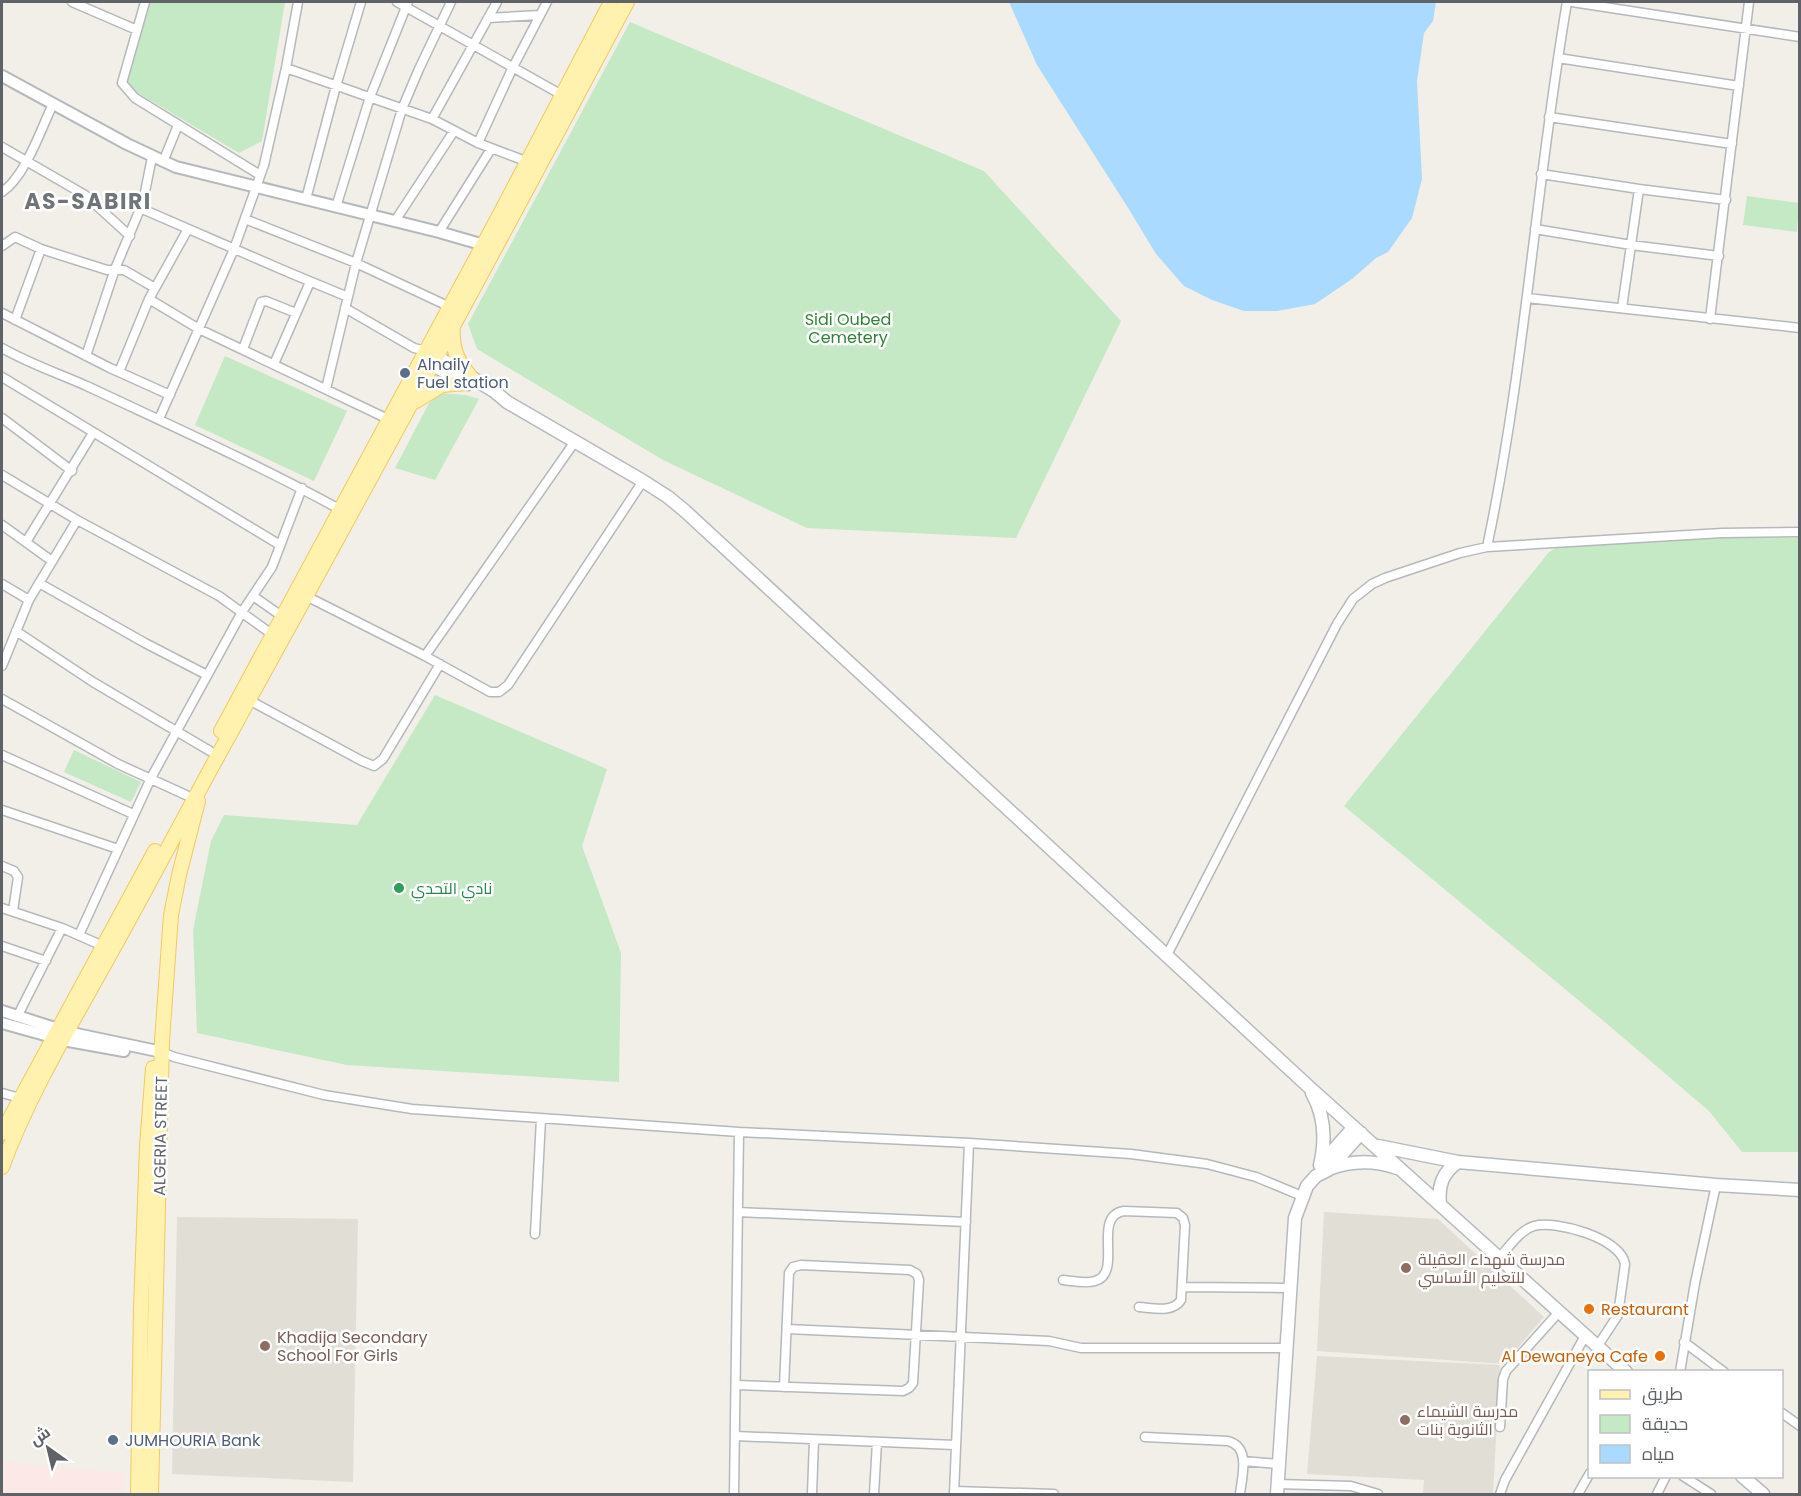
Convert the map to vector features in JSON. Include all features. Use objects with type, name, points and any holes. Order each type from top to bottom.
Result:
[{"type":"main road","points":[[2,1133],[20,1098],[127,925],[185,814],[210,751],[426,356],[611,2]]},
{"type":"main road","points":[[2,1167],[60,1035],[103,946],[194,787],[249,700],[412,405],[426,356],[453,326],[627,2]]},
{"type":"main road","points":[[453,326],[452,337],[457,360],[468,379]]},
{"type":"main road","points":[[426,356],[501,395],[507,402],[643,481],[685,511],[1309,1087],[1625,1370]]},
{"type":"main road","points":[[412,405],[424,394],[442,385],[468,379]]},
{"type":"main road","name":"ALGERIA STREET","points":[[138,1494],[146,1170],[161,1054],[171,915],[194,787]]},
{"type":"main road","name":"ALGERIA STREET","points":[[151,1494],[161,1054],[167,898],[185,814]]},
{"type":"main road","points":[[1309,1087],[1322,1119],[1324,1142],[1322,1170]]},
{"type":"main road","points":[[1277,1489],[1293,1229],[1307,1186],[1358,1130]]},
{"type":"main road","points":[[1374,1145],[1458,1162],[1716,1185],[1800,1190]]},
{"type":"main road","points":[[1322,1170],[1347,1163],[1367,1161],[1387,1165],[1406,1173]]},
{"type":"main road","points":[[1440,1204],[1442,1179],[1451,1166],[1458,1162]]},
{"type":"main road","points":[[1744,1478],[1763,1494]]},
{"type":"street","points":[[72,2],[137,30]]},
{"type":"street","points":[[146,2],[122,83],[135,98],[261,175]]},
{"type":"street","points":[[159,419],[234,249],[261,175],[286,68],[298,2]]},
{"type":"street","points":[[306,199],[361,2]]},
{"type":"street","points":[[397,2],[407,4],[438,27],[562,96]]},
{"type":"street","points":[[326,389],[356,263],[402,108],[451,2]]},
{"type":"street","points":[[432,119],[497,2]]},
{"type":"street","points":[[478,143],[512,69],[547,2]]},
{"type":"street","points":[[1487,547],[1497,500],[1527,298],[1549,117],[1569,2],[1800,37]]},
{"type":"street","points":[[1710,319],[1749,2]]},
{"type":"street","points":[[336,207],[370,97],[407,4]]},
{"type":"street","points":[[488,18],[540,15]]},
{"type":"street","points":[[1558,58],[1739,86]]},
{"type":"street","points":[[286,68],[432,119],[491,149],[528,162]]},
{"type":"street","points":[[2,76],[157,159],[213,177],[440,232],[484,245]]},
{"type":"street","points":[[2,192],[10,186],[25,162],[53,104]]},
{"type":"street","points":[[1549,117],[1732,144]]},
{"type":"street","points":[[86,356],[115,269],[143,202],[157,159],[178,125]]},
{"type":"street","points":[[395,221],[454,131]]},
{"type":"street","points":[[2,147],[85,195],[130,236]]},
{"type":"street","points":[[440,232],[491,149]]},
{"type":"street","points":[[1541,174],[1726,200]]},
{"type":"street","points":[[1622,308],[1639,189]]},
{"type":"street","points":[[140,208],[348,297]]},
{"type":"street","points":[[245,219],[356,263],[450,307]]},
{"type":"street","points":[[119,372],[149,299],[188,229]]},
{"type":"street","points":[[1535,229],[1631,245],[1719,256]]},
{"type":"street","points":[[2,246],[15,237],[41,249],[107,270],[124,270],[155,288]]},
{"type":"street","points":[[15,320],[41,249]]},
{"type":"street","points":[[274,364],[310,282]]},
{"type":"street","points":[[1527,298],[1800,328]]},
{"type":"street","points":[[149,299],[199,329],[390,420]]},
{"type":"street","points":[[243,349],[261,302],[266,301],[296,313]]},
{"type":"street","points":[[345,308],[426,356]]},
{"type":"street","points":[[2,313],[170,395]]},
{"type":"street","points":[[2,348],[222,448],[341,510]]},
{"type":"street","points":[[2,377],[280,545]]},
{"type":"street","points":[[2,418],[72,471]]},
{"type":"street","points":[[26,542],[72,471],[93,433]]},
{"type":"street","points":[[425,656],[576,440]]},
{"type":"street","points":[[2,475],[77,520],[219,596],[273,635]]},
{"type":"street","points":[[306,596],[425,656],[489,692],[495,693],[508,685],[643,481]]},
{"type":"street","points":[[79,935],[151,778],[242,612],[272,567],[302,488]]},
{"type":"street","points":[[2,666],[30,600],[77,520]]},
{"type":"street","points":[[2,525],[52,561]]},
{"type":"street","points":[[1167,955],[1337,624],[1361,591],[1385,578],[1487,547],[1722,532],[1800,532]]},
{"type":"street","points":[[39,583],[207,675]]},
{"type":"street","points":[[2,584],[30,600]]},
{"type":"street","points":[[253,596],[283,617]]},
{"type":"street","points":[[16,631],[93,682],[210,751]]},
{"type":"street","points":[[249,700],[374,766],[383,759],[440,664]]},
{"type":"street","points":[[2,699],[118,764],[151,778],[194,787]]},
{"type":"street","points":[[2,755],[133,814]]},
{"type":"street","points":[[2,810],[118,849]]},
{"type":"street","points":[[2,866],[14,871],[18,877],[13,911]]},
{"type":"street","points":[[2,908],[62,928],[103,946]]},
{"type":"street","points":[[17,1017],[62,928]]},
{"type":"street","points":[[2,946],[46,961]]},
{"type":"street","points":[[2,1011],[60,1035]]},
{"type":"street","points":[[2,1023],[161,1054],[269,1082],[368,1103],[412,1109],[739,1132],[1112,1152],[1190,1160],[1256,1178],[1302,1196]]},
{"type":"street","points":[[2,1093],[20,1098]]},
{"type":"street","points":[[535,1234],[541,1119]]},
{"type":"street","points":[[734,1494],[739,1132]]},
{"type":"street","points":[[969,1143],[954,1493],[1054,1494]]},
{"type":"street","points":[[1680,1370],[1716,1185]]},
{"type":"street","points":[[1063,1280],[1093,1282],[1104,1275],[1108,1266],[1109,1223],[1117,1213],[1124,1211],[1174,1212],[1180,1215],[1185,1225],[1182,1300],[1175,1307],[1139,1307]]},
{"type":"street","points":[[738,1212],[966,1222]]},
{"type":"street","points":[[1499,1258],[1524,1231],[1539,1225],[1581,1231],[1616,1249],[1623,1257],[1625,1264],[1620,1310],[1597,1347]]},
{"type":"street","points":[[736,1385],[784,1387],[906,1390],[913,1383],[918,1274],[913,1270],[801,1265],[793,1267],[789,1274],[784,1387]]},
{"type":"street","points":[[1183,1287],[1289,1288]]},
{"type":"street","points":[[1500,1427],[1503,1379],[1506,1371],[1559,1312]]},
{"type":"street","points":[[787,1329],[1049,1341],[1081,1348],[1286,1348]]},
{"type":"street","points":[[1500,1494],[1505,1480],[1585,1336]]},
{"type":"street","points":[[1684,1342],[1723,1370]]},
{"type":"street","points":[[1783,1414],[1800,1426]]},
{"type":"street","points":[[735,1437],[956,1445]]},
{"type":"street","points":[[1145,1437],[1232,1442],[1242,1451],[1240,1494]]},
{"type":"street","points":[[812,1494],[814,1440]]},
{"type":"street","points":[[874,1494],[877,1442]]},
{"type":"street","points":[[1243,1461],[1279,1464]]},
{"type":"street","points":[[1578,1494],[1588,1476]]},
{"type":"street","points":[[1657,1494],[1665,1478]]},
{"type":"street","points":[[1686,1478],[1711,1494]]},
{"type":"street","points":[[1277,1489],[1351,1486],[1378,1494]]},
{"type":"shaded area","name":"مدرسة شهداء العقيلة للتعليم الأساسي","points":[[1324,1212],[1438,1219],[1544,1317],[1504,1364],[1317,1351]]},
{"type":"shaded area","name":"Khadija Secondary School For Girls","points":[[177,1217],[358,1219],[353,1482],[172,1474]]},
{"type":"shaded area","name":"مدرسة الشيماء الثانوية بنات","points":[[1317,1356],[1500,1365],[1493,1494],[1423,1494],[1424,1480],[1307,1474]]},
{"type":"shaded area","points":[[2,1462],[124,1473],[124,1494],[2,1494]]},
{"type":"green space","points":[[147,2],[285,2],[262,141],[239,153],[123,84]]},
{"type":"green space","name":"Sidi Oubed Cemetery","points":[[630,22],[984,171],[1121,321],[1016,538],[807,528],[663,460],[477,349],[468,324]]},
{"type":"green space","points":[[1747,196],[1799,203],[1797,232],[1743,225]]},
{"type":"green space","points":[[225,356],[347,411],[314,481],[195,425]]},
{"type":"green space","points":[[440,393],[465,395],[479,399],[435,480],[395,468],[429,403]]},
{"type":"green space","points":[[1738,537],[1799,538],[1799,1152],[1742,1152],[1709,1111],[1344,806],[1549,552],[1560,546]]},
{"type":"green space","name":"نادي التحدي","points":[[435,695],[607,769],[582,846],[621,953],[619,1082],[347,1065],[197,1033],[193,930],[211,841],[224,815],[357,825]]},
{"type":"green space","points":[[74,750],[141,782],[131,802],[64,772]]},
{"type":"water","points":[[1009,2],[1436,2],[1433,21],[1424,33],[1417,81],[1422,179],[1412,218],[1388,252],[1376,258],[1352,279],[1315,304],[1277,311],[1244,311],[1212,300],[1184,286],[1156,254],[1037,65]]},
{"type":"place","name":"Alnaily Fuel station","points":[[405,373]]},
{"type":"place","name":"نادي التحدي","points":[[399,888]]},
{"type":"place","name":"مدرسة شهداء العقيلة للتعليم الأساسي","points":[[1406,1268]]},
{"type":"place","name":"Restaurant","points":[[1589,1309]]},
{"type":"place","name":"Khadija Secondary School For Girls","points":[[265,1346]]},
{"type":"place","name":"Al Dewaneya Cafe","points":[[1660,1356]]},
{"type":"place","name":"مدرسة الشيماء الثانوية بنات","points":[[1405,1420]]},
{"type":"place","name":"JUMHOURIA Bank","points":[[113,1440]]},
{"type":"district","name":"AS-SABIRI","points":[[88,201]]}]
